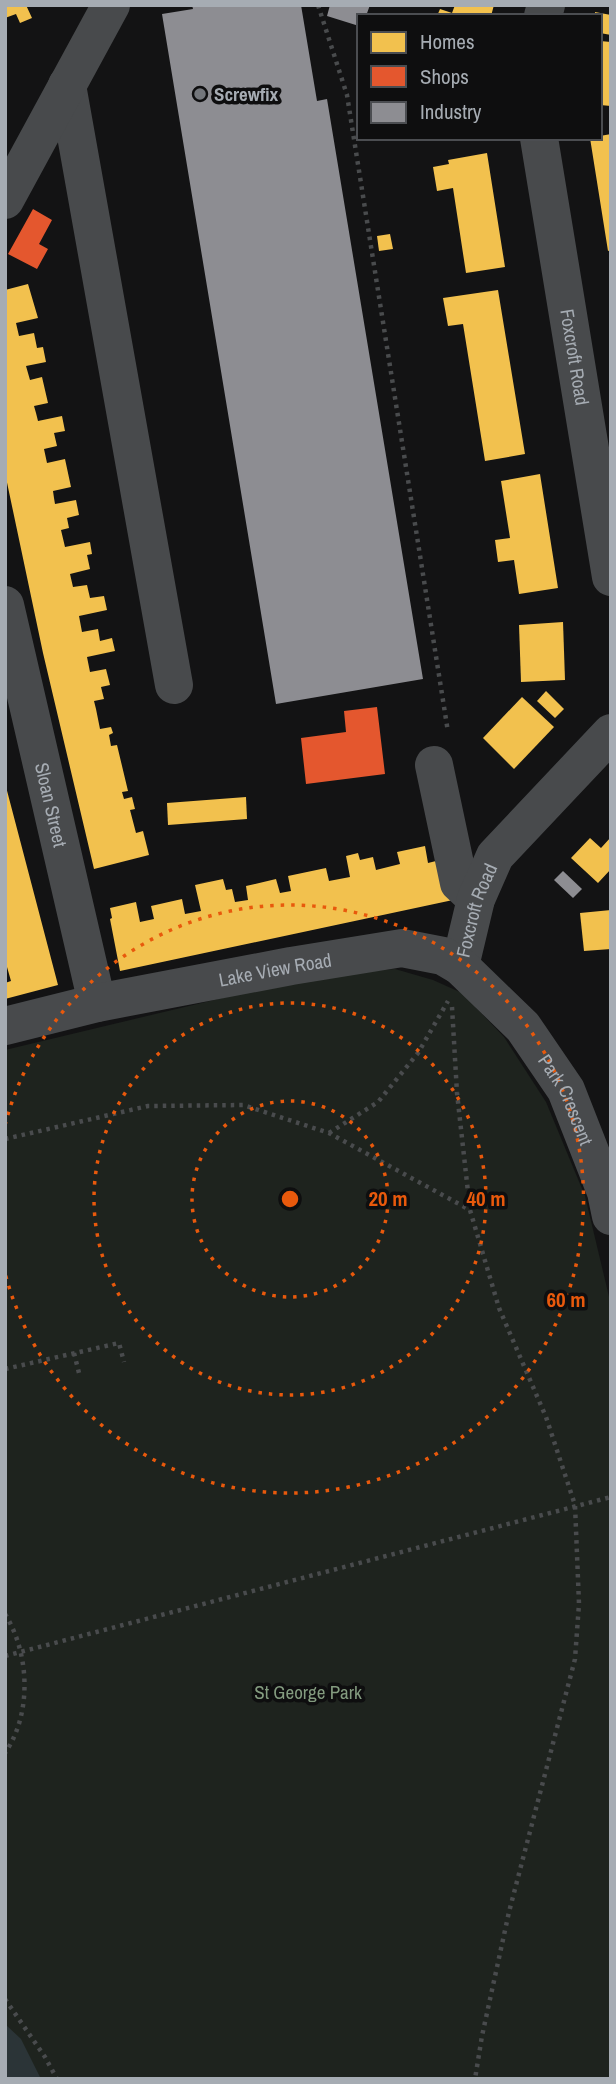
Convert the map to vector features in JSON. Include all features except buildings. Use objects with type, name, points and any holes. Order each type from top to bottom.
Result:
[{"type":"street","points":[[5,200],[111,5]]},
{"type":"street","points":[[67,85],[174,684]]},
{"type":"street","name":"Foxcroft Road","points":[[539,140],[611,576]]},
{"type":"street","name":"Sloan Street","points":[[5,604],[97,1003]]},
{"type":"street","name":"Foxcroft Road","points":[[460,966],[476,899],[495,856],[611,733]]},
{"type":"street","points":[[442,755],[458,883],[476,899]]},
{"type":"street","name":"Lake View Road","points":[[5,1027],[97,1003],[292,965],[402,948],[443,956],[460,966],[523,1027]]},
{"type":"street","name":"Park Crescent","points":[[523,1027],[566,1090],[606,1192],[611,1216]]},
{"type":"path","points":[[318,5],[346,95],[447,719],[442,755]]},
{"type":"path","points":[[329,1133],[377,1102],[418,1053],[451,997],[457,1093],[470,1210],[499,1308],[546,1417],[575,1505],[579,1604],[575,1659],[509,1912],[475,2079]]},
{"type":"path","points":[[5,1139],[148,1106],[243,1105],[329,1133],[470,1210]]},
{"type":"path","points":[[5,1369],[119,1343],[124,1362]]},
{"type":"path","points":[[74,1353],[79,1373]]},
{"type":"path","points":[[5,1656],[611,1497]]},
{"type":"path","points":[[5,1614],[22,1651],[25,1698],[13,1742],[5,1753]]},
{"type":"path","points":[[5,1999],[57,2079]]},
{"type":"green space","name":"St George Park","points":[[395,969],[433,980],[462,993],[504,1037],[546,1102],[585,1196],[611,1305],[611,2079],[5,2079],[5,1050],[310,977]]},
{"type":"shaded area","points":[[5,2024],[21,2039],[41,2079],[5,2079]]},
{"type":"place","name":"Screwfix","points":[[200,94]]}]
